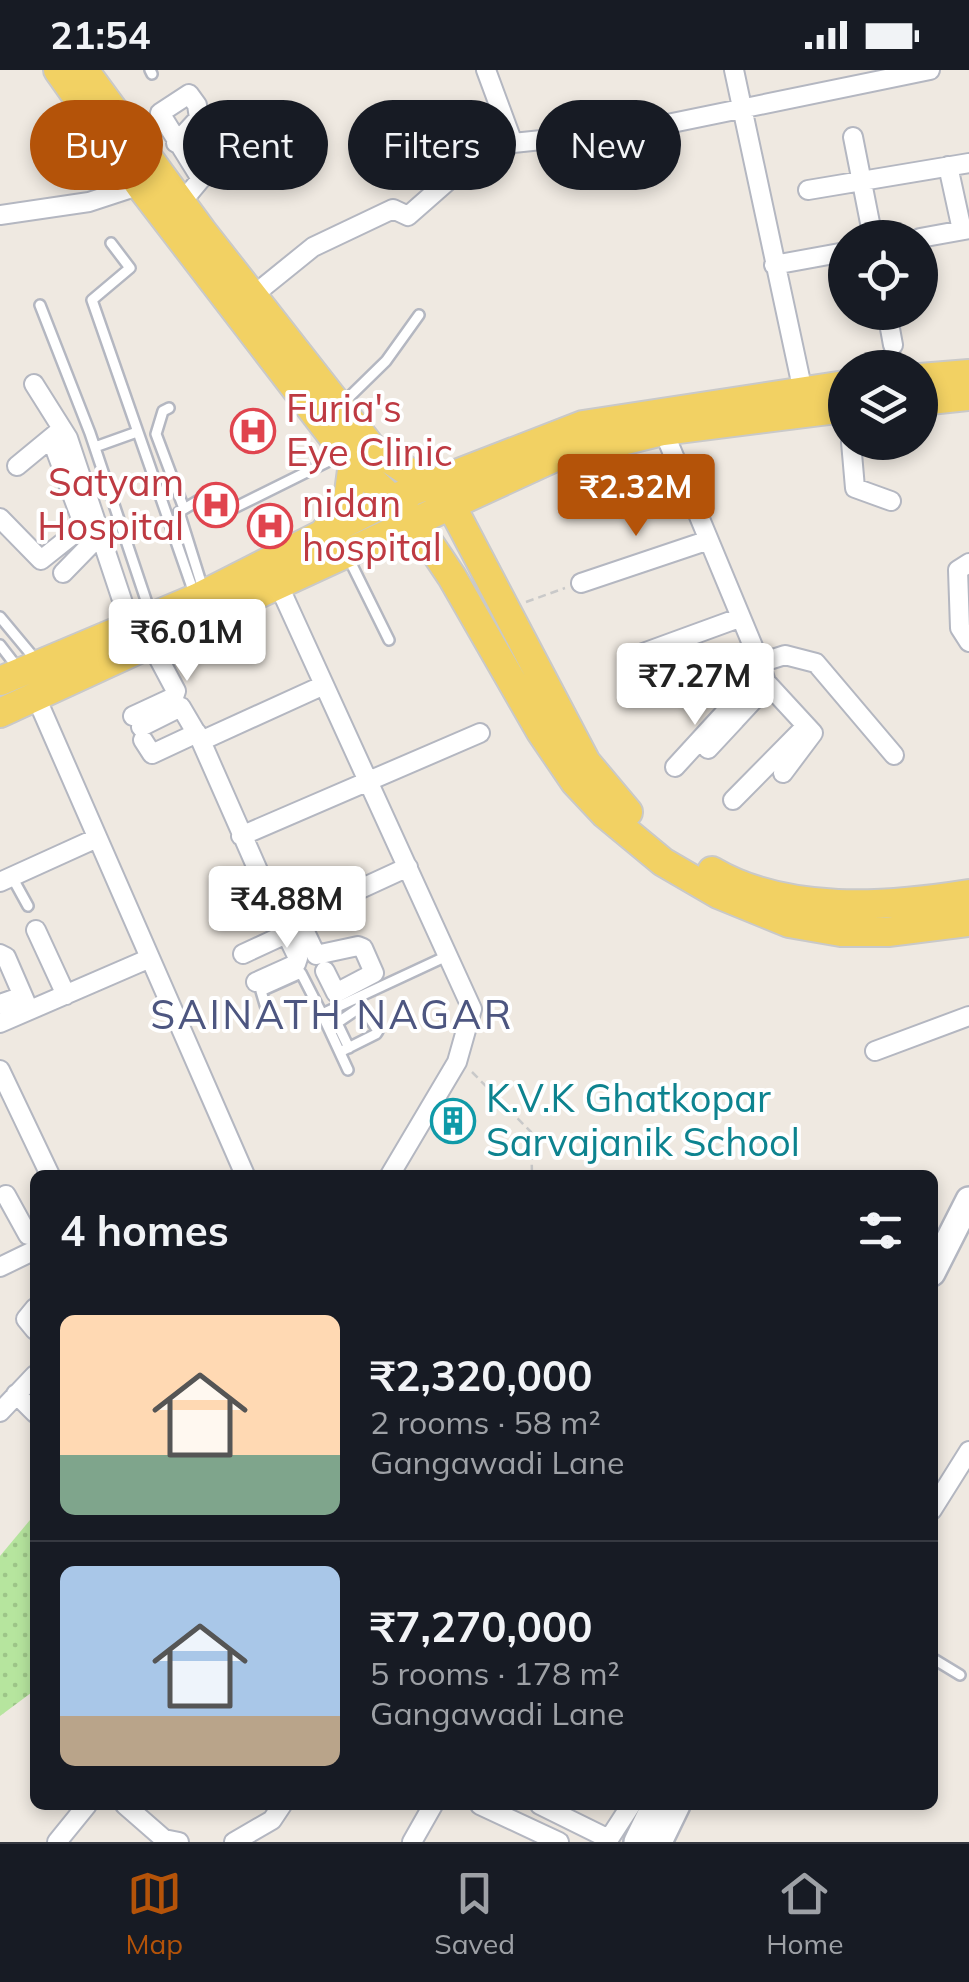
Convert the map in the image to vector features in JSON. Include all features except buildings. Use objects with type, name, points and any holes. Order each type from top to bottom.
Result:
[{"type":"main road","points":[[58,70],[83,100]]},
{"type":"main road","points":[[84,70],[102,100]]},
{"type":"main road","points":[[158,190],[290,362],[338,417],[371,447],[430,486],[452,507],[507,609],[575,782],[604,814],[663,862],[757,913],[841,932],[904,931],[969,922]]},
{"type":"main road","points":[[163,190],[181,203],[193,236]]},
{"type":"main road","points":[[938,377],[969,374]]},
{"type":"main road","points":[[145,629],[200,596],[392,499],[583,425],[659,420],[805,400],[828,391]]},
{"type":"main road","points":[[938,399],[969,396]]},
{"type":"main road","points":[[805,400],[828,405]]},
{"type":"main road","points":[[318,538],[347,507],[349,458],[338,417]]},
{"type":"main road","points":[[0,713],[15,667],[279,586],[413,519],[452,507],[554,458],[659,420]]},
{"type":"main road","points":[[349,458],[413,519],[552,726],[621,806],[656,836],[730,882],[846,905],[907,904],[969,894]]},
{"type":"street","points":[[486,70],[498,100]]},
{"type":"street","points":[[734,70],[805,400]]},
{"type":"street","points":[[516,143],[638,130],[930,70]]},
{"type":"street","points":[[853,137],[870,220]]},
{"type":"street","points":[[176,143],[183,153]]},
{"type":"street","points":[[808,190],[969,163]]},
{"type":"street","points":[[938,234],[966,229],[948,166]]},
{"type":"street","points":[[0,215],[88,202],[122,190]]},
{"type":"street","points":[[181,203],[192,190]]},
{"type":"street","points":[[244,303],[314,246],[393,209],[408,216],[437,190]]},
{"type":"street","points":[[774,265],[828,255]]},
{"type":"street","points":[[890,330],[893,346]]},
{"type":"street","points":[[34,384],[100,535],[176,691],[139,728]]},
{"type":"street","points":[[659,420],[766,682],[814,737],[782,773]]},
{"type":"street","points":[[17,466],[56,434]]},
{"type":"street","points":[[0,518],[42,560],[80,528],[82,521],[56,434]]},
{"type":"street","points":[[853,460],[856,488],[890,500]]},
{"type":"street","points":[[62,572],[100,535]]},
{"type":"street","points":[[581,583],[706,540]]},
{"type":"street","points":[[967,572],[969,593]]},
{"type":"street","points":[[967,572],[960,628],[969,642]]},
{"type":"street","points":[[279,586],[472,1009],[456,1062],[393,1170]]},
{"type":"street","points":[[643,653],[738,618]]},
{"type":"street","points":[[730,716],[761,667],[785,655],[816,663],[894,754]]},
{"type":"street","points":[[15,667],[97,838],[242,1170]]},
{"type":"street","points":[[139,728],[152,754],[324,685]]},
{"type":"street","points":[[688,762],[730,716],[760,692]]},
{"type":"street","points":[[139,728],[181,707],[199,737],[241,836],[289,925],[316,956],[358,946],[374,973],[336,993],[324,971]]},
{"type":"street","points":[[733,800],[806,726]]},
{"type":"street","points":[[241,836],[480,732]]},
{"type":"street","points":[[6,879],[97,838]]},
{"type":"street","points":[[243,954],[289,925],[408,867]]},
{"type":"street","points":[[256,982],[296,964],[298,958],[289,925]]},
{"type":"street","points":[[36,930],[66,995]]},
{"type":"street","points":[[0,954],[6,956],[26,1003]]},
{"type":"street","points":[[0,1004],[66,995],[148,960]]},
{"type":"street","points":[[0,1024],[26,1003]]},
{"type":"street","points":[[875,1051],[969,1016]]},
{"type":"street","points":[[1,1074],[48,1170]]},
{"type":"street","points":[[6,1195],[30,1235]]},
{"type":"street","points":[[938,1261],[969,1200]]},
{"type":"street","points":[[0,1267],[30,1252]]},
{"type":"street","points":[[0,1412],[30,1380]]},
{"type":"street","points":[[16,1394],[30,1408]]},
{"type":"street","points":[[938,1500],[969,1451]]},
{"type":"street","points":[[56,1842],[82,1810]]},
{"type":"street","points":[[131,1810],[168,1841]]},
{"type":"street","points":[[234,1842],[272,1820],[279,1810]]},
{"type":"street","points":[[412,1842],[430,1810]]},
{"type":"street","points":[[491,1810],[559,1842]]},
{"type":"street","points":[[550,1810],[609,1839],[623,1810]]},
{"type":"street","points":[[638,1842],[654,1810]]},
{"type":"street","points":[[660,1842],[676,1810]]},
{"type":"lane","points":[[112,243],[130,268],[92,300],[200,596]]},
{"type":"lane","points":[[40,305],[95,447],[145,629]]},
{"type":"lane","points":[[338,417],[420,315]]},
{"type":"lane","points":[[169,408],[163,412],[156,434],[183,506]]},
{"type":"lane","points":[[95,447],[137,432]]},
{"type":"lane","points":[[200,596],[179,512],[183,506],[204,497],[224,513],[349,458]]},
{"type":"lane","points":[[346,552],[389,640]]},
{"type":"lane","points":[[0,616],[15,667]]},
{"type":"lane","points":[[6,879],[28,906]]},
{"type":"lane","points":[[322,1014],[449,955]]},
{"type":"lane","points":[[269,1018],[259,996],[261,991],[301,974],[344,1050]]},
{"type":"lane","points":[[344,1050],[378,1031],[362,1006],[337,1022],[348,1070]]},
{"type":"lane","points":[[938,1662],[960,1675]]},
{"type":"path","points":[[507,609],[581,583]]},
{"type":"path","points":[[456,1062],[487,1084],[532,1132],[532,1170]]},
{"type":"green space","points":[[30,1520],[30,1694],[0,1716],[0,1556]]},
{"type":"place","name":"Furia's Eye Clinic","points":[[253,431]]},
{"type":"place","name":"Satyam Hospital","points":[[216,505]]},
{"type":"place","name":"nidan hospital","points":[[270,526]]},
{"type":"place","name":"K.V.K Ghatkopar Sarvajanik School","points":[[453,1121]]},
{"type":"district","name":"SAINATH NAGAR","points":[[332,1015]]}]
